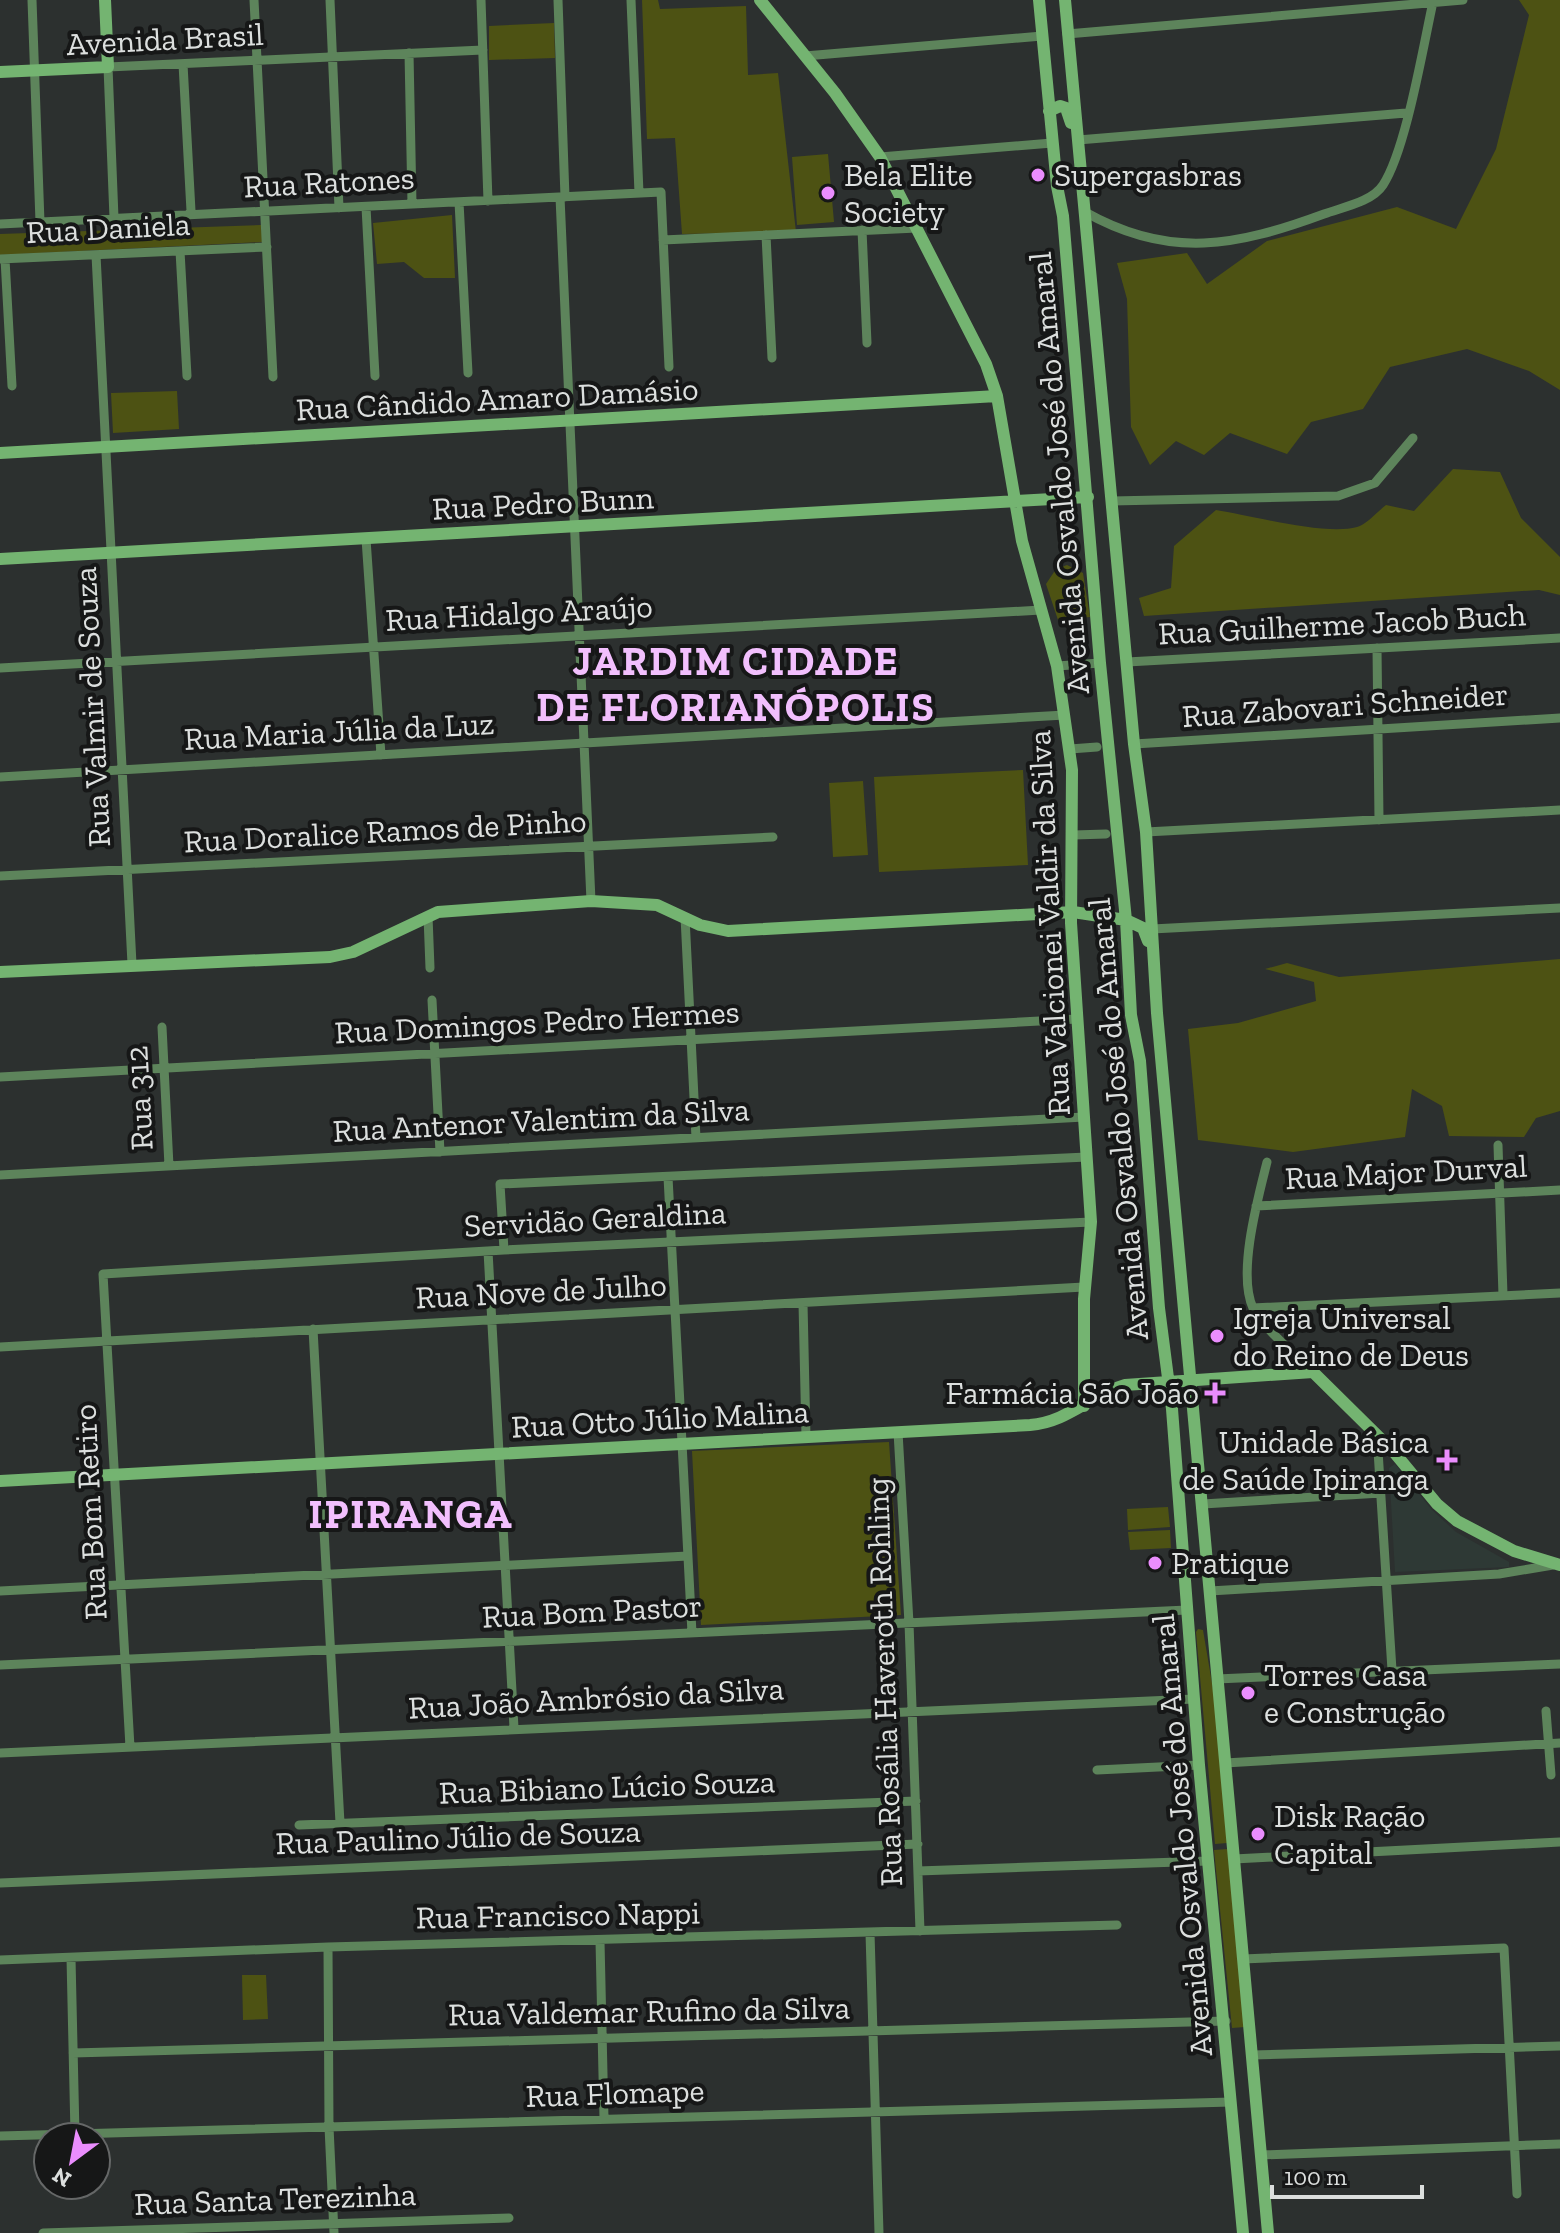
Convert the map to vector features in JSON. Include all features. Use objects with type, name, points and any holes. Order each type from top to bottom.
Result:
[{"type":"main road","points":[[105,0],[108,67]]},
{"type":"main road","name":"Rua Valcionei Valdir da Silva","points":[[760,0],[880,157],[986,364],[997,396],[1015,502],[1057,666],[1070,749],[1077,1019],[1091,1222],[1084,1287],[1084,1406]]},
{"type":"main road","name":"Avenida Osvaldo José do Amaral","points":[[1039,0],[1052,143],[1063,216],[1100,663],[1126,920],[1131,1015],[1140,1061],[1199,1765],[1226,2021],[1243,2233]]},
{"type":"main road","name":"Avenida Osvaldo José do Amaral","points":[[1065,0],[1134,744],[1146,832],[1166,1109],[1268,2233]]},
{"type":"main road","name":"Avenida Brasil","points":[[0,72],[108,67]]},
{"type":"main road","points":[[1049,111],[1060,106],[1071,114],[1073,145],[1080,165]]},
{"type":"main road","points":[[1063,216],[1072,240],[1075,279],[1081,286],[1093,278]]},
{"type":"main road","name":"Rua Cândido Amaro Damásio","points":[[0,453],[997,396]]},
{"type":"main road","name":"Rua Pedro Bunn","points":[[0,559],[1088,497]]},
{"type":"main road","points":[[1114,793],[1121,780],[1133,783],[1146,832]]},
{"type":"main road","points":[[0,972],[340,956],[428,916],[591,901],[643,902],[708,928],[728,931],[1073,912],[1126,920],[1146,931],[1154,962]]},
{"type":"main road","points":[[1140,1061],[1146,1075],[1152,1114],[1157,1116],[1166,1109]]},
{"type":"main road","points":[[1313,1372],[1457,1521],[1514,1551],[1557,1565]]},
{"type":"main road","name":"Rua Otto Júlio Malina","points":[[0,1481],[1043,1424],[1068,1417],[1111,1389],[1191,1379],[1313,1372]]},
{"type":"main road","points":[[1187,1610],[1205,1617],[1217,1679]]},
{"type":"main road","points":[[1240,2197],[1251,2205],[1264,2200]]},
{"type":"street","points":[[32,0],[40,222]]},
{"type":"street","points":[[254,0],[273,377]]},
{"type":"street","points":[[330,0],[339,208]]},
{"type":"street","points":[[481,0],[488,201]]},
{"type":"street","points":[[558,0],[570,421],[591,901]]},
{"type":"street","points":[[631,0],[639,193]]},
{"type":"street","points":[[1067,34],[1463,0]]},
{"type":"street","points":[[1085,212],[1127,232],[1180,244],[1231,243],[1275,232],[1375,194],[1386,180],[1433,2]]},
{"type":"street","points":[[805,56],[1042,36]]},
{"type":"street","name":"Avenida Brasil","points":[[108,67],[483,50]]},
{"type":"street","points":[[409,53],[412,204]]},
{"type":"street","points":[[183,64],[191,211],[188,215]]},
{"type":"street","points":[[108,67],[114,218]]},
{"type":"street","points":[[1078,140],[1406,113]]},
{"type":"street","points":[[880,157],[1052,143]]},
{"type":"street","name":"Rua Ratones","points":[[0,224],[661,192],[663,240]]},
{"type":"street","points":[[459,202],[468,373]]},
{"type":"street","points":[[366,207],[375,376]]},
{"type":"street","points":[[669,367],[663,240],[917,228]]},
{"type":"street","points":[[862,230],[867,343]]},
{"type":"street","points":[[766,235],[772,358]]},
{"type":"street","name":"Rua Daniela","points":[[2,259],[267,247]]},
{"type":"street","points":[[180,251],[187,376]]},
{"type":"street","name":"Rua Valmir de Souza","points":[[96,255],[132,964]]},
{"type":"street","points":[[2,259],[12,386]]},
{"type":"street","points":[[1112,501],[1338,496],[1375,483],[1413,438]]},
{"type":"street","points":[[366,539],[381,755]]},
{"type":"street","name":"Rua Hidalgo Araújo","points":[[0,668],[1041,610]]},
{"type":"street","name":"Rua Guilherme Jacob Buch","points":[[1127,662],[1560,638]]},
{"type":"street","points":[[1377,648],[1379,820]]},
{"type":"street","points":[[1057,666],[1100,663]]},
{"type":"street","name":"Rua Maria Júlia da Luz","points":[[0,777],[1065,715]]},
{"type":"street","name":"Rua Zabovari Schneider","points":[[1134,744],[1560,718]]},
{"type":"street","points":[[1070,749],[1097,747]]},
{"type":"street","points":[[1146,832],[1560,810]]},
{"type":"street","points":[[1074,835],[1106,834]]},
{"type":"street","name":"Rua Doralice Ramos de Pinho","points":[[0,876],[773,837]]},
{"type":"street","points":[[1152,929],[1560,908]]},
{"type":"street","points":[[428,916],[430,968]]},
{"type":"street","points":[[685,917],[696,1138]]},
{"type":"street","points":[[432,1000],[440,1152]]},
{"type":"street","name":"Rua Domingos Pedro Hermes","points":[[0,1077],[1077,1019]]},
{"type":"street","name":"Rua 312","points":[[162,1027],[169,1166]]},
{"type":"street","name":"Rua Antenor Valentim da Silva","points":[[0,1175],[1084,1117]]},
{"type":"street","points":[[1498,1145],[1503,1295]]},
{"type":"street","points":[[504,1250],[500,1184],[1087,1157]]},
{"type":"street","points":[[1267,1162],[1249,1248],[1253,1308],[1313,1372]]},
{"type":"street","points":[[668,1177],[692,1633]]},
{"type":"street","name":"Rua Major Durval","points":[[1256,1206],[1560,1190]]},
{"type":"street","name":"Servidão Geraldina","points":[[103,1274],[671,1241],[1091,1222]]},
{"type":"street","points":[[488,1251],[514,1728]]},
{"type":"street","name":"Rua Bom Retiro","points":[[103,1274],[130,1747]]},
{"type":"street","name":"Rua Nove de Julho","points":[[0,1347],[1084,1287]]},
{"type":"street","points":[[1253,1308],[1560,1293]]},
{"type":"street","points":[[803,1303],[806,1437]]},
{"type":"street","points":[[313,1329],[340,1823]]},
{"type":"street","name":"Rua Rosália Haveroth Rohling","points":[[898,1432],[913,1709],[920,1931]]},
{"type":"street","points":[[1377,1435],[1392,1670]]},
{"type":"street","points":[[1203,1504],[1381,1493]]},
{"type":"street","points":[[0,1591],[688,1556]]},
{"type":"street","points":[[1210,1591],[1518,1572],[1557,1565]]},
{"type":"street","name":"Rua Bom Pastor","points":[[0,1665],[1187,1610]]},
{"type":"street","points":[[1217,1679],[1560,1664]]},
{"type":"street","name":"Rua João Ambrósio da Silva","points":[[0,1753],[913,1709],[1194,1699]]},
{"type":"street","points":[[1546,1711],[1551,1775]]},
{"type":"street","points":[[1225,1763],[1560,1743]]},
{"type":"street","points":[[1097,1770],[1199,1765]]},
{"type":"street","name":"Rua Bibiano Lúcio Souza","points":[[299,1825],[916,1801]]},
{"type":"street","points":[[1234,1859],[1560,1842]]},
{"type":"street","name":"Rua Paulino Júlio de Souza","points":[[0,1883],[918,1844]]},
{"type":"street","points":[[918,1871],[1208,1861]]},
{"type":"street","name":"Rua Francisco Nappi","points":[[0,1960],[328,1947],[1117,1925]]},
{"type":"street","points":[[870,1933],[879,2233]]},
{"type":"street","points":[[600,1941],[604,2119]]},
{"type":"street","points":[[328,1947],[329,2127],[334,2228]]},
{"type":"street","points":[[1243,1959],[1504,1948],[1517,2194]]},
{"type":"street","points":[[71,1958],[75,2121]]},
{"type":"street","name":"Rua Valdemar Rufino da Silva","points":[[73,2053],[1226,2021]]},
{"type":"street","points":[[1252,2055],[1560,2046]]},
{"type":"street","name":"Rua Flomape","points":[[112,2133],[1231,2102]]},
{"type":"street","name":"Rua Flomape","points":[[0,2136],[32,2135]]},
{"type":"street","points":[[1261,2155],[1560,2144]]},
{"type":"street","name":"Rua Santa Terezinha","points":[[43,2233],[334,2228],[509,2218]]},
{"type":"shaded area","points":[[1395,1464],[1432,1510],[1456,1532],[1509,1562],[1509,1567],[1395,1572],[1389,1468]]},
{"type":"green space","points":[[642,0],[658,0],[660,9],[746,6],[748,75],[778,73],[796,232],[682,234],[675,138],[647,139]]},
{"type":"green space","points":[[1519,0],[1560,0],[1560,390],[1529,371],[1467,349],[1390,367],[1363,409],[1311,422],[1287,454],[1230,433],[1204,455],[1176,441],[1150,465],[1131,427],[1127,299],[1117,263],[1187,253],[1207,284],[1267,241],[1397,207],[1456,229],[1496,149],[1529,15]]},
{"type":"green space","points":[[554,23],[555,58],[489,60],[489,26]]},
{"type":"green space","points":[[828,154],[834,222],[797,225],[792,157]]},
{"type":"green space","points":[[452,215],[455,278],[424,278],[404,262],[377,264],[373,223]]},
{"type":"green space","points":[[261,225],[263,242],[0,255],[0,234]]},
{"type":"green space","points":[[177,391],[179,429],[113,433],[111,393]]},
{"type":"green space","points":[[1453,469],[1500,472],[1521,518],[1560,557],[1560,595],[1539,590],[1144,616],[1139,598],[1171,588],[1174,546],[1216,510],[1307,527],[1357,527],[1386,505],[1414,511]]},
{"type":"green space","points":[[1067,565],[1083,573],[1090,617],[1058,620],[1046,584],[1056,569]]},
{"type":"green space","points":[[1023,770],[1028,865],[879,872],[874,777]]},
{"type":"green space","points":[[863,781],[868,855],[833,857],[829,783]]},
{"type":"green space","points":[[1560,959],[1560,1111],[1536,1118],[1524,1137],[1449,1136],[1442,1106],[1412,1089],[1405,1137],[1293,1152],[1198,1140],[1188,1029],[1238,1023],[1316,1001],[1314,982],[1265,969],[1287,963],[1339,977]]},
{"type":"green space","points":[[889,1442],[901,1615],[701,1625],[692,1451]]},
{"type":"green space","points":[[1168,1507],[1170,1527],[1128,1530],[1127,1509]]},
{"type":"green space","points":[[1170,1530],[1171,1548],[1130,1550],[1128,1532]]},
{"type":"green space","points":[[1198,1629],[1203,1630],[1215,1701],[1227,1843],[1215,1844]]},
{"type":"green space","points":[[1228,1849],[1245,2027],[1232,2028],[1214,1850]]},
{"type":"green space","points":[[242,1975],[266,1975],[268,2019],[243,2020]]},
{"type":"place","name":"Supergasbras","points":[[1038,175]]},
{"type":"place","name":"Bela Elite Society","points":[[828,193]]},
{"type":"place","name":"Igreja Universal do Reino de Deus","points":[[1217,1336]]},
{"type":"place","name":"Farmácia São João","points":[[1215,1393]]},
{"type":"place","name":"Unidade Básica de Saúde Ipiranga","points":[[1447,1460]]},
{"type":"place","name":"Pratique","points":[[1155,1563]]},
{"type":"place","name":"Torres Casa e Construção","points":[[1248,1693]]},
{"type":"place","name":"Disk Ração Capital","points":[[1258,1834]]},
{"type":"district","name":"JARDIM CIDADE DE FLORIANÓPOLIS","points":[[736,684]]},
{"type":"district","name":"IPIRANGA","points":[[411,1514]]}]
